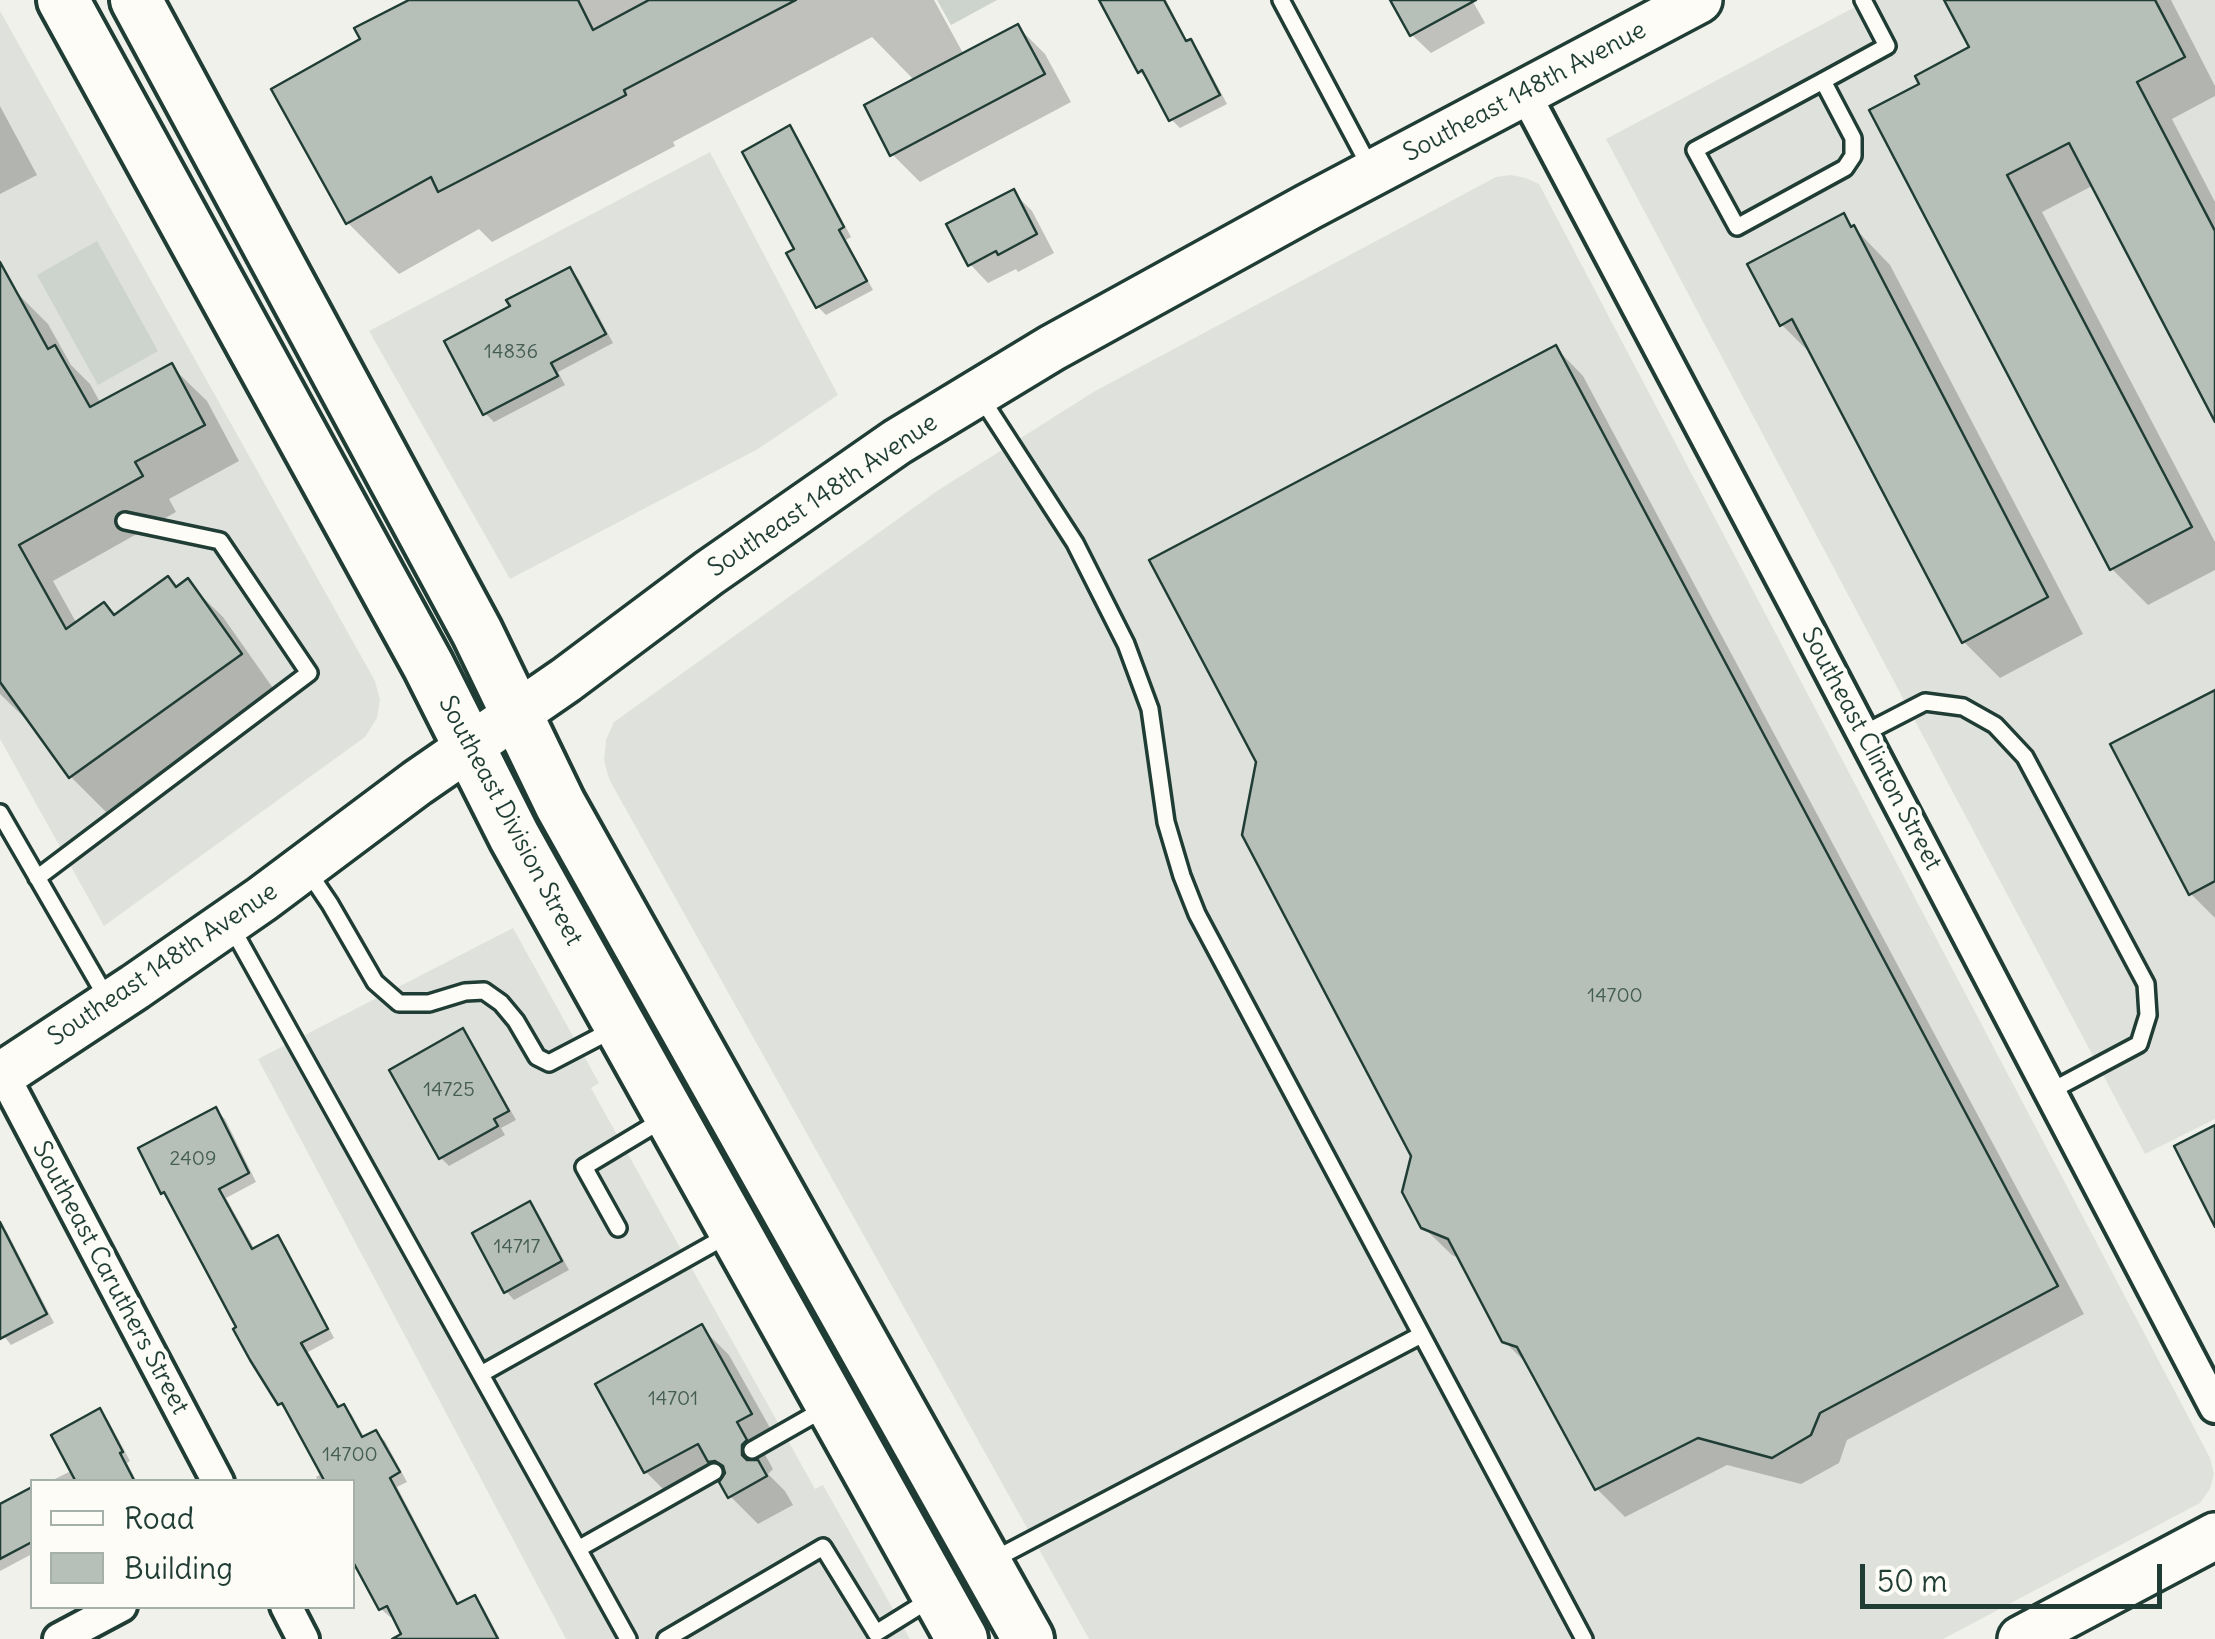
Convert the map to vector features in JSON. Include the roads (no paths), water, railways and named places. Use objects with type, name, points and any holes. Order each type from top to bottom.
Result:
[{"type":"main road","name":"Southeast Division Street","points":[[63,0],[418,648],[514,836],[962,1639]]},
{"type":"main road","name":"Southeast Division Street","points":[[136,0],[477,632],[560,804],[1028,1639]]},
{"type":"main road","name":"Southeast 148th Avenue","points":[[1,1075],[229,922],[848,474],[1052,348],[1698,0]]},
{"type":"main road","points":[[2021,1639],[2215,1536]]},
{"type":"street","name":"Southeast Clinton Street","points":[[1524,92],[2215,1407]]},
{"type":"street","name":"Southeast Caruthers Street","points":[[1,1075],[216,1479]]},
{"type":"street","points":[[60,1639],[115,1609]]},
{"type":"street","points":[[288,1609],[304,1639]]},
{"type":"lane","points":[[1281,0],[1373,173]]},
{"type":"lane","points":[[1823,80],[1852,138],[1854,156],[1845,168],[1737,227],[1695,150],[1823,80],[1888,46],[1863,0]]},
{"type":"lane","points":[[978,392],[1074,543],[1126,644],[1150,710],[1166,822],[1197,914],[1584,1639]]},
{"type":"lane","points":[[38,878],[308,673],[220,541],[125,521]]},
{"type":"lane","points":[[1864,734],[1925,702],[1963,706],[1995,725],[2026,757],[2146,984],[2148,1016],[2139,1044],[2049,1092]]},
{"type":"lane","points":[[0,813],[110,1004]]},
{"type":"lane","points":[[305,867],[376,982],[399,1003],[429,1003],[484,991],[501,1003],[537,1057],[550,1063],[620,1026]]},
{"type":"lane","points":[[229,922],[628,1639]]},
{"type":"lane","points":[[618,1228],[584,1166],[670,1116]]},
{"type":"lane","points":[[480,1374],[734,1231]]},
{"type":"lane","points":[[985,1564],[1421,1335]]},
{"type":"lane","points":[[752,1450],[832,1404]]},
{"type":"lane","points":[[578,1549],[714,1472]]},
{"type":"lane","points":[[666,1639],[823,1547],[876,1633],[937,1595]]}]
